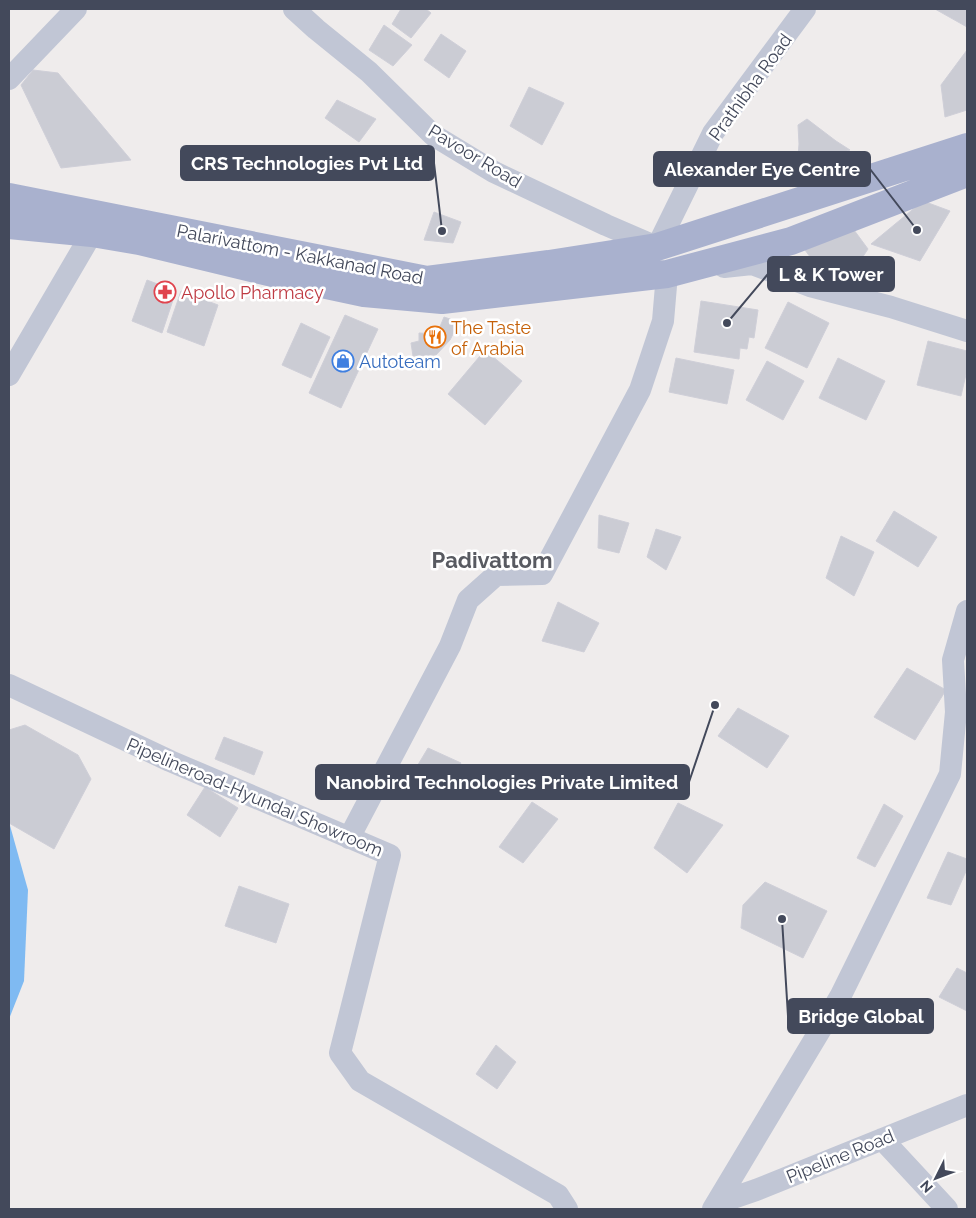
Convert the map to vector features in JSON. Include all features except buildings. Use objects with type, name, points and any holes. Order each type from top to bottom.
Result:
[{"type":"main road","name":"Palarivattom - Kakkanad Road","points":[[9,197],[427,280],[657,247],[967,147]]},
{"type":"main road","points":[[900,169],[907,196]]},
{"type":"main road","name":"Palarivattom - Kakkanad Road","points":[[9,225],[92,233],[139,241],[364,293],[442,300],[667,274],[791,240],[967,173]]},
{"type":"street","points":[[9,79],[76,9]]},
{"type":"street","name":"Pavoor Road","points":[[294,9],[369,72],[433,135],[494,172],[657,247]]},
{"type":"street","name":"Prathibha Road","points":[[657,247],[713,132],[805,9]]},
{"type":"street","points":[[9,375],[92,233]]},
{"type":"street","points":[[349,838],[450,646],[468,600],[496,575],[542,574],[640,390],[663,321],[667,274],[752,264],[810,286],[891,307],[967,331]]},
{"type":"street","points":[[717,1207],[840,997],[950,774],[956,712],[953,660],[967,611]]},
{"type":"street","name":"Pipelineroad-Hyundai Showroom","points":[[9,685],[170,761],[390,855],[340,1053],[360,1081],[558,1195],[567,1209]]},
{"type":"street","name":"Pipeline Road","points":[[717,1207],[967,1105]]},
{"type":"street","points":[[882,1139],[947,1209]]},
{"type":"water","points":[[9,822],[28,890],[24,981],[9,1019]]},
{"type":"place","name":"Alexander Eye Centre","points":[[917,230]]},
{"type":"place","name":"CRS Technologies Pvt Ltd","points":[[442,231]]},
{"type":"place","name":"Apollo Pharmacy","points":[[165,292]]},
{"type":"place","name":"L & K Tower","points":[[727,323]]},
{"type":"place","name":"The Taste of Arabia","points":[[435,337]]},
{"type":"place","name":"Autoteam","points":[[343,361]]},
{"type":"place","name":"Nanobird Technologies Private Limited","points":[[715,705]]},
{"type":"place","name":"Bridge Global","points":[[782,919]]},
{"type":"district","name":"Padivattom","points":[[492,560]]}]
